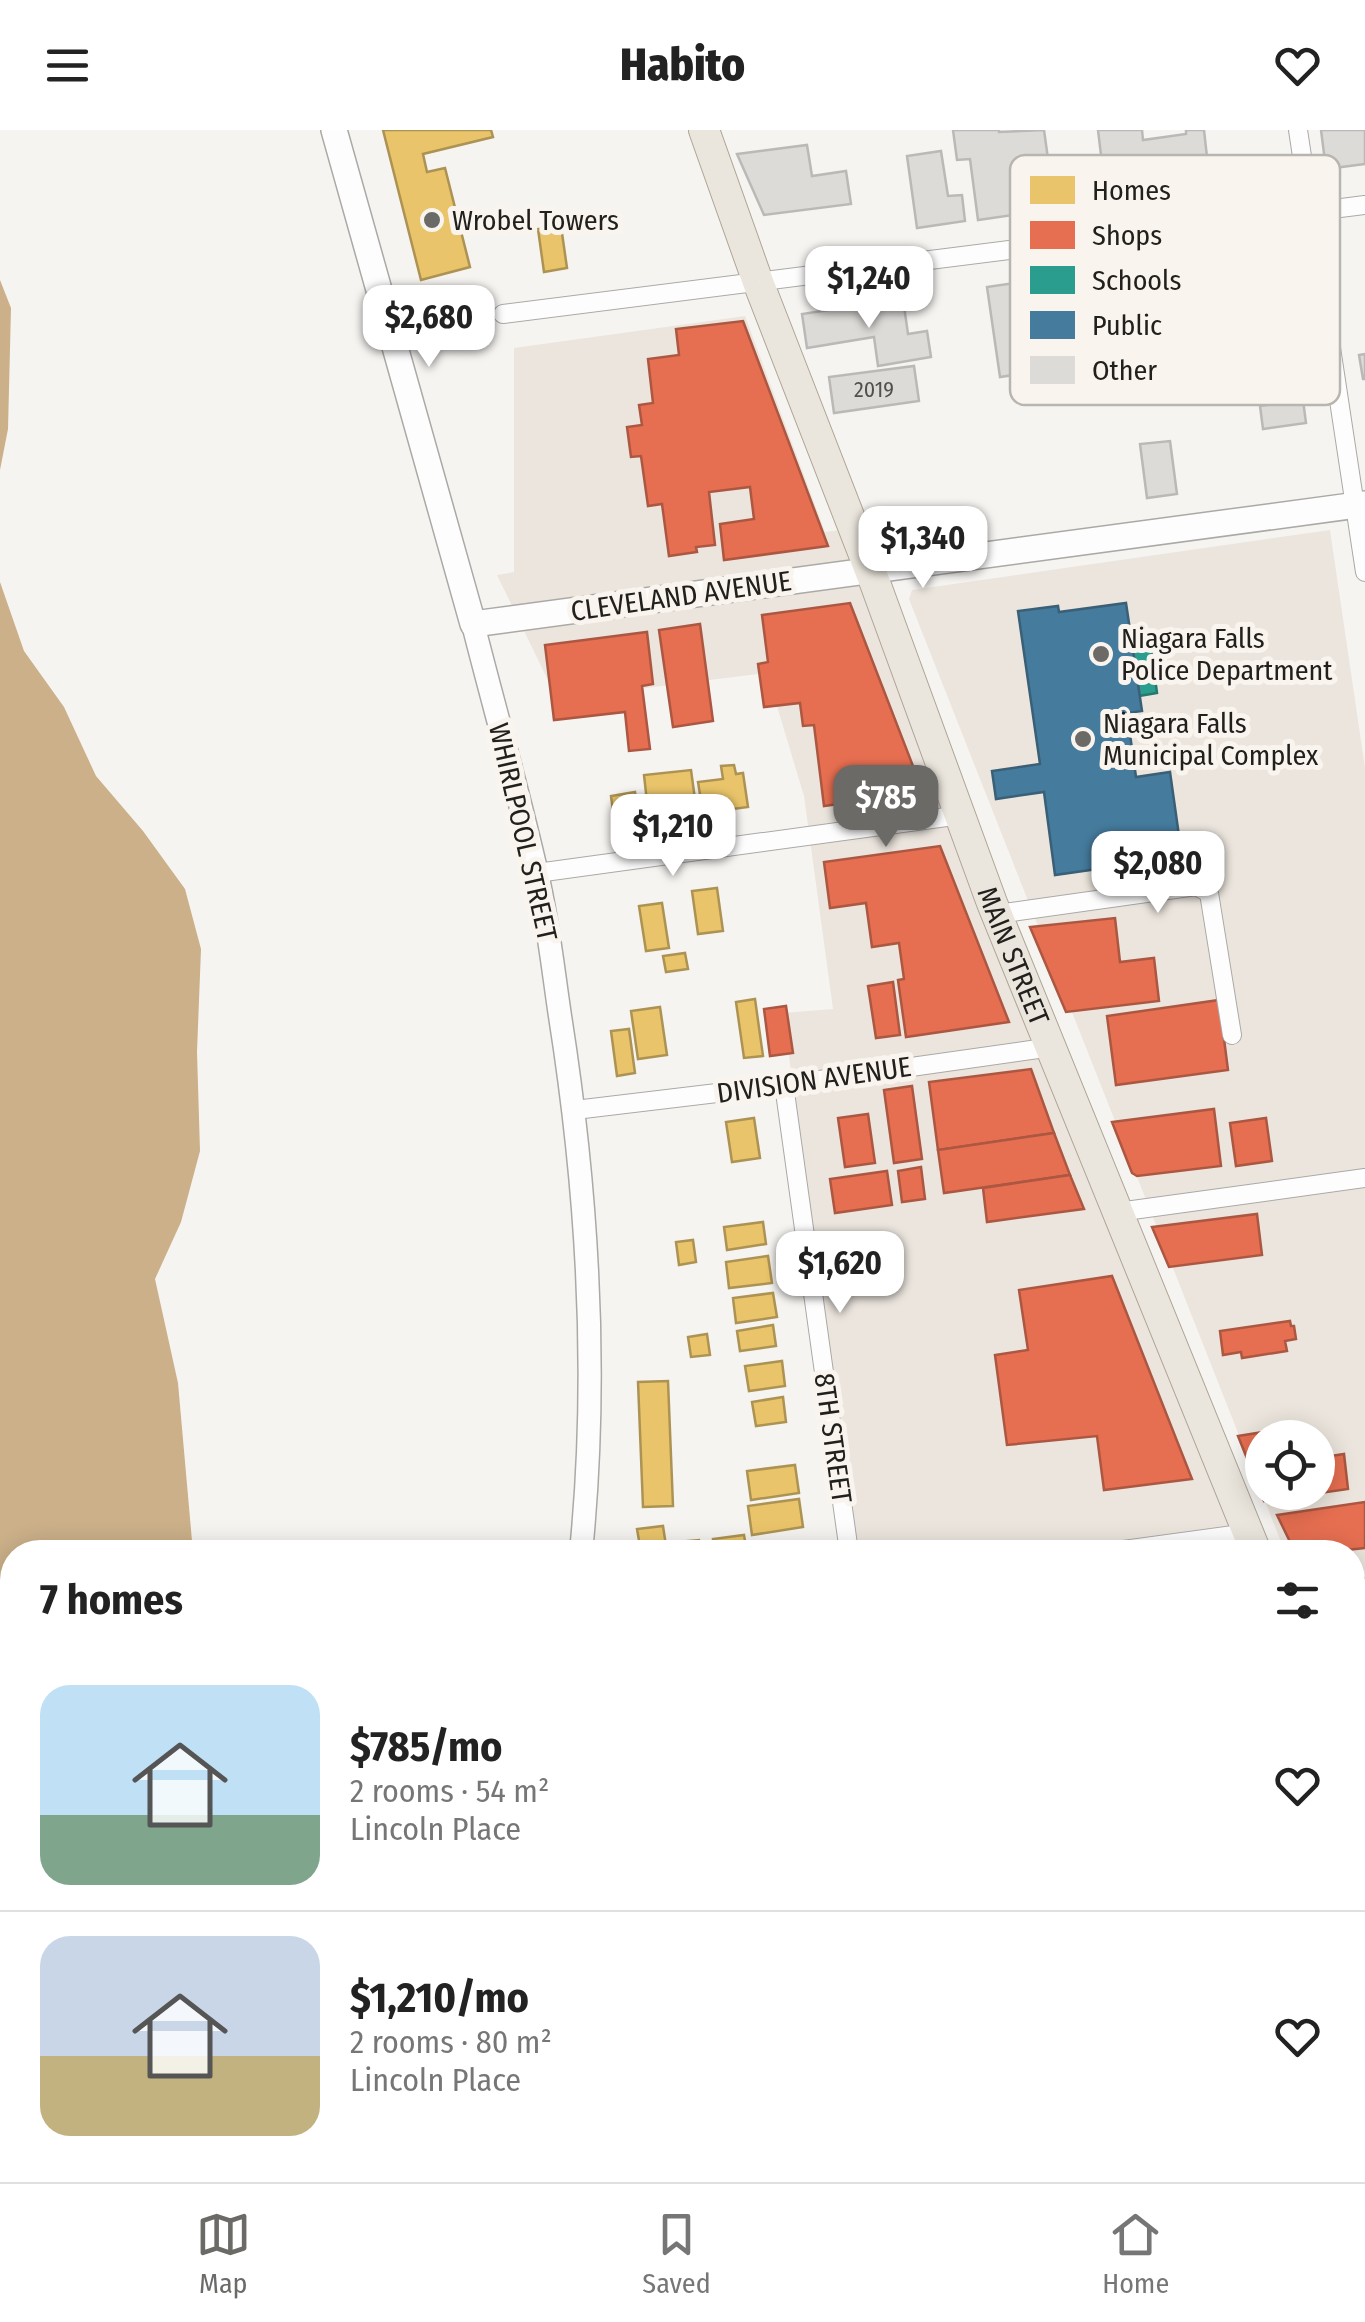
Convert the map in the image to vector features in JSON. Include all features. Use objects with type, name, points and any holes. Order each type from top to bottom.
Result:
[{"type":"main road","name":"WHIRLPOOL STREET","points":[[334,130],[473,624]]},
{"type":"main road","name":"MAIN STREET","points":[[704,130],[997,914],[1251,1540]]},
{"type":"main road","name":"CLEVELAND AVENUE","points":[[473,624],[1360,505]]},
{"type":"street","points":[[1298,130],[1302,155]]},
{"type":"street","points":[[1340,208],[1365,205]]},
{"type":"street","points":[[502,314],[1010,250]]},
{"type":"street","points":[[1340,388],[1360,505],[1365,572]]},
{"type":"street","name":"WHIRLPOOL STREET","points":[[473,624],[537,872],[575,1110],[590,1292],[590,1441],[582,1540]]},
{"type":"street","points":[[537,872],[962,815]]},
{"type":"street","points":[[997,914],[1196,886],[1209,894],[1232,1035]]},
{"type":"street","name":"DIVISION AVENUE","points":[[575,1110],[1052,1047]]},
{"type":"street","name":"8TH STREET","points":[[784,1085],[847,1540]]},
{"type":"street","points":[[1118,1212],[1365,1178]]},
{"type":"shaded area","points":[[0,280],[11,308],[8,429],[0,470]]},
{"type":"shaded area","points":[[745,316],[825,532],[847,529],[1234,1540],[855,1540],[783,1013],[833,1009],[804,796],[767,673],[557,699],[497,575],[514,572],[514,348]]},
{"type":"shaded area","points":[[1330,530],[1365,768],[1365,1540],[1280,1540],[1268,1510],[1335,1510],[1335,1420],[1245,1420],[1245,1451],[909,599],[912,590]]},
{"type":"shaded area","points":[[0,582],[24,651],[64,707],[96,776],[185,889],[201,949],[197,1052],[200,1151],[181,1222],[155,1279],[178,1383],[192,1540],[0,1540]]},
{"type":"building: Homes","name":"Wrobel Towers","points":[[383,130],[491,130],[493,137],[423,154],[427,172],[445,168],[470,267],[421,280]]},
{"type":"building: Homes","points":[[561,226],[567,268],[544,272],[538,229]]},
{"type":"building: Homes","points":[[734,765],[736,774],[743,773],[748,807],[703,813],[698,782],[723,779],[721,766]]},
{"type":"building: Homes","points":[[691,770],[697,814],[649,820],[644,775]]},
{"type":"building: Homes","points":[[635,792],[639,823],[615,826],[611,796]]},
{"type":"building: Homes","points":[[717,888],[723,931],[698,934],[692,891]]},
{"type":"building: Homes","points":[[662,903],[669,948],[646,951],[639,906]]},
{"type":"building: Homes","points":[[685,953],[688,969],[666,972],[663,956]]},
{"type":"building: Homes","points":[[755,999],[763,1056],[744,1058],[736,1002]]},
{"type":"building: Homes","points":[[660,1007],[667,1055],[638,1059],[631,1011]]},
{"type":"building: Homes","points":[[629,1029],[635,1073],[617,1076],[611,1031]]},
{"type":"building: Homes","points":[[754,1118],[760,1158],[732,1162],[726,1122]]},
{"type":"building: Homes","points":[[763,1222],[766,1244],[727,1250],[724,1227]]},
{"type":"building: Homes","points":[[693,1240],[696,1262],[679,1265],[676,1242]]},
{"type":"building: Homes","points":[[768,1256],[772,1283],[729,1288],[726,1262]]},
{"type":"building: Homes","points":[[773,1293],[777,1317],[736,1323],[733,1298]]},
{"type":"building: Homes","points":[[773,1325],[776,1346],[740,1351],[737,1331]]},
{"type":"building: Homes","points":[[707,1334],[710,1355],[691,1357],[688,1337]]},
{"type":"building: Homes","points":[[782,1361],[785,1386],[749,1391],[745,1366]]},
{"type":"building: Homes","points":[[668,1381],[673,1506],[643,1507],[638,1382]]},
{"type":"building: Homes","points":[[783,1397],[786,1422],[756,1426],[752,1402]]},
{"type":"building: Homes","points":[[795,1465],[799,1493],[751,1500],[747,1471]]},
{"type":"building: Homes","points":[[799,1499],[803,1527],[752,1535],[748,1506]]},
{"type":"building: Homes","points":[[663,1526],[665,1540],[639,1540],[637,1529]]},
{"type":"building: Homes","points":[[744,1535],[745,1540],[713,1540]]},
{"type":"building: Shops","points":[[743,321],[828,546],[724,560],[720,524],[754,519],[750,487],[709,492],[715,545],[669,556],[662,504],[648,506],[641,456],[631,457],[627,427],[642,425],[639,405],[653,403],[648,359],[679,355],[676,329]]},
{"type":"building: Shops","points":[[850,603],[923,792],[824,806],[814,725],[803,726],[800,703],[764,707],[758,664],[768,662],[762,615]]},
{"type":"building: Shops","points":[[700,624],[713,721],[673,727],[659,630]]},
{"type":"building: Shops","points":[[647,632],[653,684],[642,686],[650,749],[629,751],[625,712],[554,720],[545,645]]},
{"type":"building: Shops","points":[[940,846],[1009,1022],[906,1037],[898,980],[904,979],[899,943],[872,947],[866,903],[830,908],[824,862]]},
{"type":"building: Shops","points":[[1115,918],[1120,962],[1154,958],[1159,1001],[1066,1012],[1030,927]]},
{"type":"building: Shops","points":[[893,982],[900,1035],[876,1038],[868,986]]},
{"type":"building: Shops","points":[[1219,1000],[1228,1070],[1116,1085],[1107,1016]]},
{"type":"building: Shops","points":[[786,1006],[793,1053],[770,1056],[764,1009]]},
{"type":"building: Shops","points":[[1031,1069],[1054,1133],[938,1150],[929,1082]]},
{"type":"building: Shops","points":[[912,1086],[922,1159],[894,1163],[884,1090]]},
{"type":"building: Shops","points":[[1214,1109],[1221,1166],[1137,1176],[1132,1173],[1112,1122]]},
{"type":"building: Shops","points":[[868,1114],[875,1163],[845,1167],[838,1118]]},
{"type":"building: Shops","points":[[1266,1118],[1272,1161],[1236,1166],[1230,1123]]},
{"type":"building: Shops","points":[[1054,1133],[1070,1175],[944,1193],[938,1150]]},
{"type":"building: Shops","points":[[921,1167],[925,1199],[902,1202],[898,1171]]},
{"type":"building: Shops","points":[[887,1171],[892,1205],[835,1213],[830,1179]]},
{"type":"building: Shops","points":[[1070,1175],[1084,1209],[987,1222],[983,1188]]},
{"type":"building: Shops","points":[[1257,1214],[1262,1255],[1169,1267],[1152,1227]]},
{"type":"building: Shops","points":[[1112,1276],[1192,1479],[1104,1490],[1097,1436],[1007,1445],[995,1355],[1028,1350],[1019,1290]]},
{"type":"building: Shops","points":[[1290,1321],[1296,1339],[1285,1341],[1287,1351],[1242,1358],[1241,1352],[1223,1355],[1220,1331]]},
{"type":"building: Shops","points":[[1245,1435],[1245,1454],[1238,1436]]},
{"type":"building: Shops","points":[[1344,1454],[1348,1489],[1335,1491],[1335,1455]]},
{"type":"building: Shops","points":[[1365,1502],[1365,1540],[1289,1540],[1277,1515],[1335,1510],[1335,1506]]},
{"type":"building: Schools","points":[[1150,640],[1157,693],[1139,696],[1131,642]]},
{"type":"building: Public","name":"Niagara Falls Municipal Complex","points":[[1126,603],[1142,711],[1127,713],[1136,777],[1170,772],[1182,857],[1055,875],[1044,792],[996,799],[992,771],[1040,764],[1018,611],[1058,606],[1059,612]]},
{"type":"building: Other","points":[[953,130],[1044,130],[1047,155],[1010,155],[1010,215],[978,220],[970,159],[957,160]]},
{"type":"building: Other","points":[[1098,130],[1142,130],[1143,140],[1204,130],[1207,155],[1101,155]]},
{"type":"building: Other","points":[[1321,130],[1365,130],[1365,164],[1340,167],[1340,155],[1324,155]]},
{"type":"building: Other","points":[[807,145],[812,176],[846,171],[851,204],[764,215],[737,154]]},
{"type":"building: Other","points":[[941,151],[948,196],[962,195],[965,221],[917,228],[907,156]]},
{"type":"building: Other","points":[[1010,284],[1010,376],[1000,377],[987,287]]},
{"type":"building: Other","points":[[903,299],[908,334],[927,331],[931,357],[878,366],[874,337],[807,348],[802,314]]},
{"type":"building: Other","points":[[1365,354],[1365,379],[1363,379],[1359,355]]},
{"type":"building: Other","points":[[914,366],[919,401],[834,413],[829,377]]},
{"type":"building: Other","points":[[1304,405],[1306,423],[1263,429],[1260,406]]},
{"type":"building: Other","points":[[1170,441],[1177,494],[1147,498],[1140,444]]},
{"type":"place","name":"Wrobel Towers","points":[[432,220]]},
{"type":"place","name":"Niagara Falls Police Department","points":[[1101,654]]},
{"type":"place","name":"Niagara Falls Municipal Complex","points":[[1083,739]]}]
